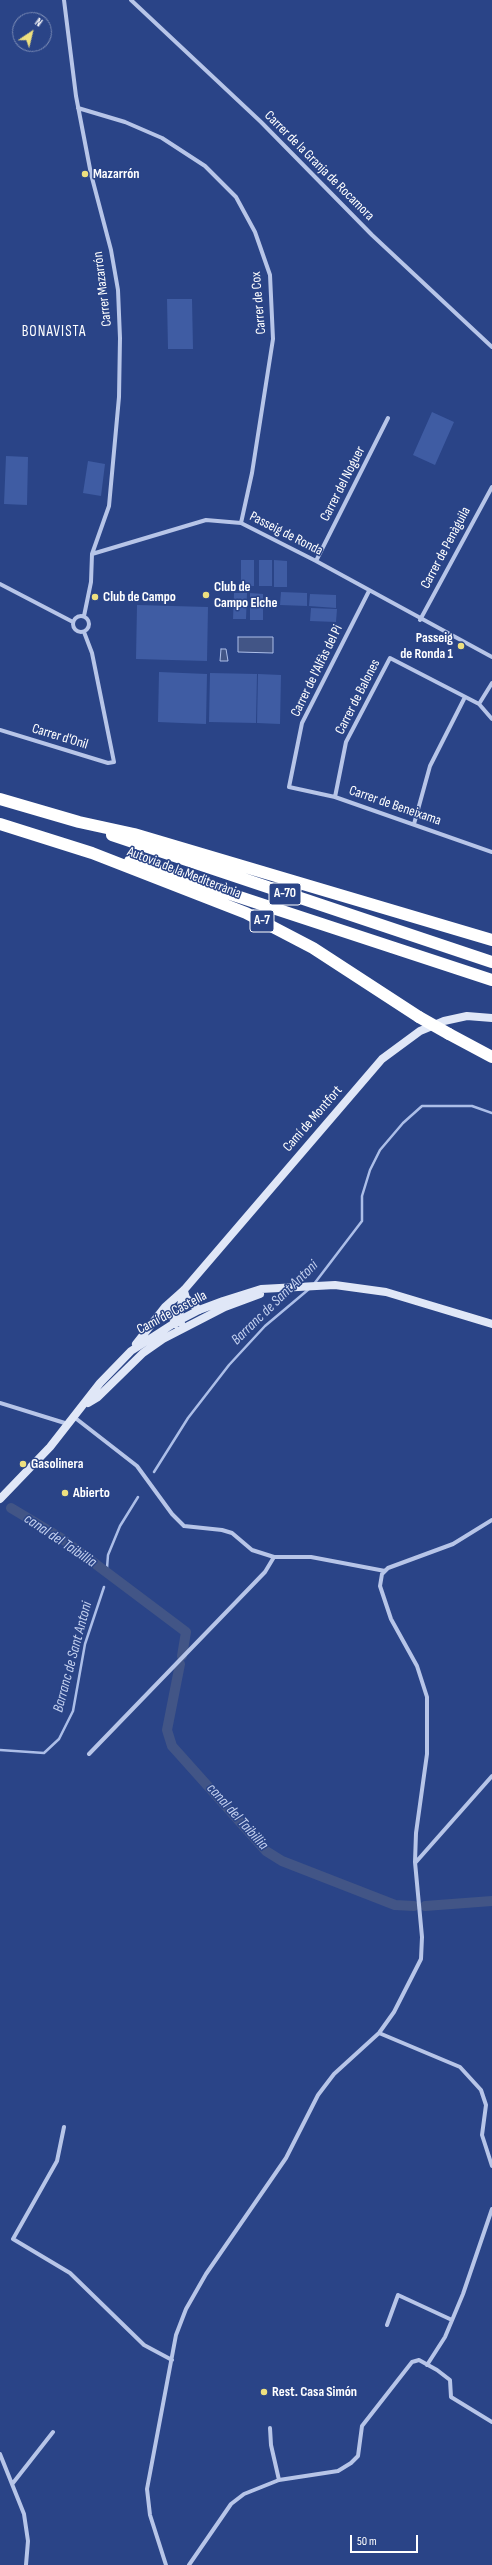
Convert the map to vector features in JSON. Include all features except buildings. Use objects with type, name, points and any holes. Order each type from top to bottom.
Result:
[{"type":"highway","name":"Autovia de la Mediterrània","points":[[0,799],[79,822],[134,834],[492,940]]},
{"type":"highway","name":"A-70","points":[[79,822],[135,844],[492,962]]},
{"type":"highway","name":"Autovia de la Mediterrània","points":[[0,824],[92,853],[127,868],[206,896],[279,929],[419,1017],[492,1057]]},
{"type":"highway","name":"A-70","points":[[92,853],[129,860],[492,980]]},
{"type":"main road","name":"Camí de Montfort","points":[[131,1351],[165,1307],[184,1290],[382,1059],[420,1031],[444,1021],[467,1016],[492,1018]]},
{"type":"main road","name":"Camí de Castella","points":[[0,1499],[30,1469],[84,1405],[100,1383],[131,1351],[176,1322],[199,1310],[246,1293],[297,1286],[335,1285],[386,1292],[492,1324]]},
{"type":"main road","name":"Camí de Castella","points":[[84,1405],[98,1397],[132,1363],[163,1339],[225,1307],[272,1289]]},
{"type":"main road","points":[[184,1290],[186,1298],[199,1310]]},
{"type":"main road","points":[[132,1363],[142,1349],[174,1327],[184,1290]]},
{"type":"main road","points":[[165,1307],[176,1322]]},
{"type":"main road","points":[[176,1322],[183,1322],[212,1310],[225,1307]]},
{"type":"street","name":"Carrer Mazarrón","points":[[64,0],[78,108],[91,174],[111,250],[118,290],[120,338],[118,397],[109,506],[92,554]]},
{"type":"street","name":"Carrer de la Granja de Rocamora","points":[[131,0],[261,122],[372,235],[492,347]]},
{"type":"street","name":"Carrer de Cox","points":[[78,108],[126,122],[162,138],[205,166],[236,198],[255,232],[270,275],[273,339],[252,473],[241,523]]},
{"type":"street","name":"Carrer del Noguer","points":[[316,561],[388,418]]},
{"type":"street","name":"Carrer de Penàguila","points":[[420,620],[492,487]]},
{"type":"street","name":"Passeig de Ronda","points":[[92,554],[206,520],[241,523],[316,561],[420,620],[492,657]]},
{"type":"street","points":[[84,616],[91,582],[92,554]]},
{"type":"street","points":[[0,584],[73,622],[75,630],[84,632],[89,625],[88,620],[84,616]]},
{"type":"street","name":"Carrer de l'Alfàs del Pi","points":[[290,787],[302,723],[369,591]]},
{"type":"street","points":[[73,622],[75,618],[84,616]]},
{"type":"street","name":"Carrer d'Onil","points":[[0,730],[108,763],[114,762],[92,653],[84,632]]},
{"type":"street","name":"Carrer de Balones","points":[[335,797],[346,742],[390,658],[464,699],[479,704]]},
{"type":"street","points":[[492,683],[479,704],[492,720]]},
{"type":"street","points":[[414,824],[430,766],[464,699]]},
{"type":"street","name":"Carrer de Beneixama","points":[[290,787],[335,797],[492,852]]},
{"type":"street","points":[[0,1403],[68,1424]]},
{"type":"street","points":[[74,1417],[137,1466],[172,1514],[184,1526],[222,1530],[232,1534],[252,1550],[274,1557],[311,1557],[385,1571],[453,1544],[492,1520]]},
{"type":"street","points":[[89,1754],[265,1572],[274,1557]]},
{"type":"street","points":[[166,2565],[150,2515],[147,2489],[176,2335],[186,2309],[206,2274],[286,2158],[318,2095],[334,2074],[379,2033],[394,2012],[421,1959],[422,1938],[415,1862],[416,1833],[427,1754],[427,1697],[417,1666],[391,1619],[380,1586],[382,1574],[385,1571]]},
{"type":"street","points":[[415,1862],[492,1776]]},
{"type":"street","points":[[379,2033],[460,2067],[481,2090],[486,2105],[482,2135],[492,2166]]},
{"type":"street","points":[[64,2127],[57,2161],[13,2238],[70,2273],[144,2345],[172,2360]]},
{"type":"street","points":[[427,2365],[445,2338],[474,2268],[492,2209]]},
{"type":"street","points":[[387,2325],[398,2295],[452,2320]]},
{"type":"street","points":[[190,2565],[231,2504],[262,2485],[279,2480],[338,2471],[351,2463],[358,2456],[362,2426],[412,2362],[418,2360],[450,2380],[451,2397],[492,2422]]},
{"type":"street","points":[[270,2428],[271,2445],[279,2480]]},
{"type":"street","points":[[13,2483],[53,2432]]},
{"type":"street","points":[[0,2454],[13,2483],[24,2514],[28,2541],[26,2565]]},
{"type":"shaded area","points":[[167,299],[192,299],[193,349],[168,349]]},
{"type":"shaded area","points":[[432,412],[454,422],[435,465],[413,455]]},
{"type":"shaded area","points":[[6,456],[28,457],[27,505],[4,504]]},
{"type":"shaded area","points":[[88,461],[105,464],[101,496],[83,493]]},
{"type":"shaded area","points":[[241,560],[254,560],[254,586],[241,586]]},
{"type":"shaded area","points":[[259,560],[272,560],[272,586],[259,586]]},
{"type":"shaded area","points":[[274,560],[287,561],[287,587],[274,587]]},
{"type":"shaded area","points":[[281,592],[307,593],[307,606],[280,605]]},
{"type":"shaded area","points":[[234,593],[247,593],[246,619],[233,619]]},
{"type":"shaded area","points":[[250,593],[263,594],[263,620],[250,620]]},
{"type":"shaded area","points":[[310,594],[336,595],[336,608],[309,606]]},
{"type":"shaded area","points":[[137,605],[208,607],[207,661],[136,659]]},
{"type":"shaded area","points":[[311,608],[337,609],[336,622],[310,621]]},
{"type":"shaded area","points":[[238,637],[273,637],[273,653],[238,652]]},
{"type":"shaded area","points":[[221,649],[226,649],[228,661],[220,661]]},
{"type":"shaded area","points":[[159,672],[207,674],[206,724],[158,722]]},
{"type":"shaded area","points":[[210,673],[257,674],[256,723],[209,722]]},
{"type":"shaded area","points":[[258,674],[281,675],[280,724],[257,723]]},
{"type":"waterway","name":"Barranc de Sant Antoni","points":[[314,1284],[362,1221],[362,1196],[370,1170],[380,1150],[403,1123],[422,1106],[472,1106],[492,1113]]},
{"type":"waterway","name":"Barranc de Sant Antoni","points":[[154,1472],[188,1418],[229,1365],[265,1326],[309,1289]]},
{"type":"waterway","points":[[107,1568],[108,1555],[120,1526],[138,1497]]},
{"type":"waterway","name":"canal del Taibillia","points":[[11,1508],[61,1538],[186,1632],[182,1656]]},
{"type":"waterway","name":"Barranc de Sant Antoni","points":[[0,1750],[44,1753],[59,1739],[73,1711],[85,1644],[104,1587]]},
{"type":"waterway","name":"canal del Taibillia","points":[[180,1664],[167,1730],[172,1746],[266,1851],[282,1861],[395,1905],[414,1906]]},
{"type":"waterway","name":"canal del Taibillia","points":[[425,1906],[492,1901]]},
{"type":"place","name":"Mazarrón","points":[[85,174]]},
{"type":"place","name":"Club de Campo Elche","points":[[206,595]]},
{"type":"place","name":"Club de Campo","points":[[95,597]]},
{"type":"place","name":"Passeig de Ronda 1","points":[[461,646]]},
{"type":"place","name":"Gasolinera","points":[[23,1464]]},
{"type":"place","name":"Abierto","points":[[65,1493]]},
{"type":"place","name":"Rest. Casa Simón","points":[[264,2392]]},
{"type":"district","name":"BONAVISTA","points":[[54,332]]}]
